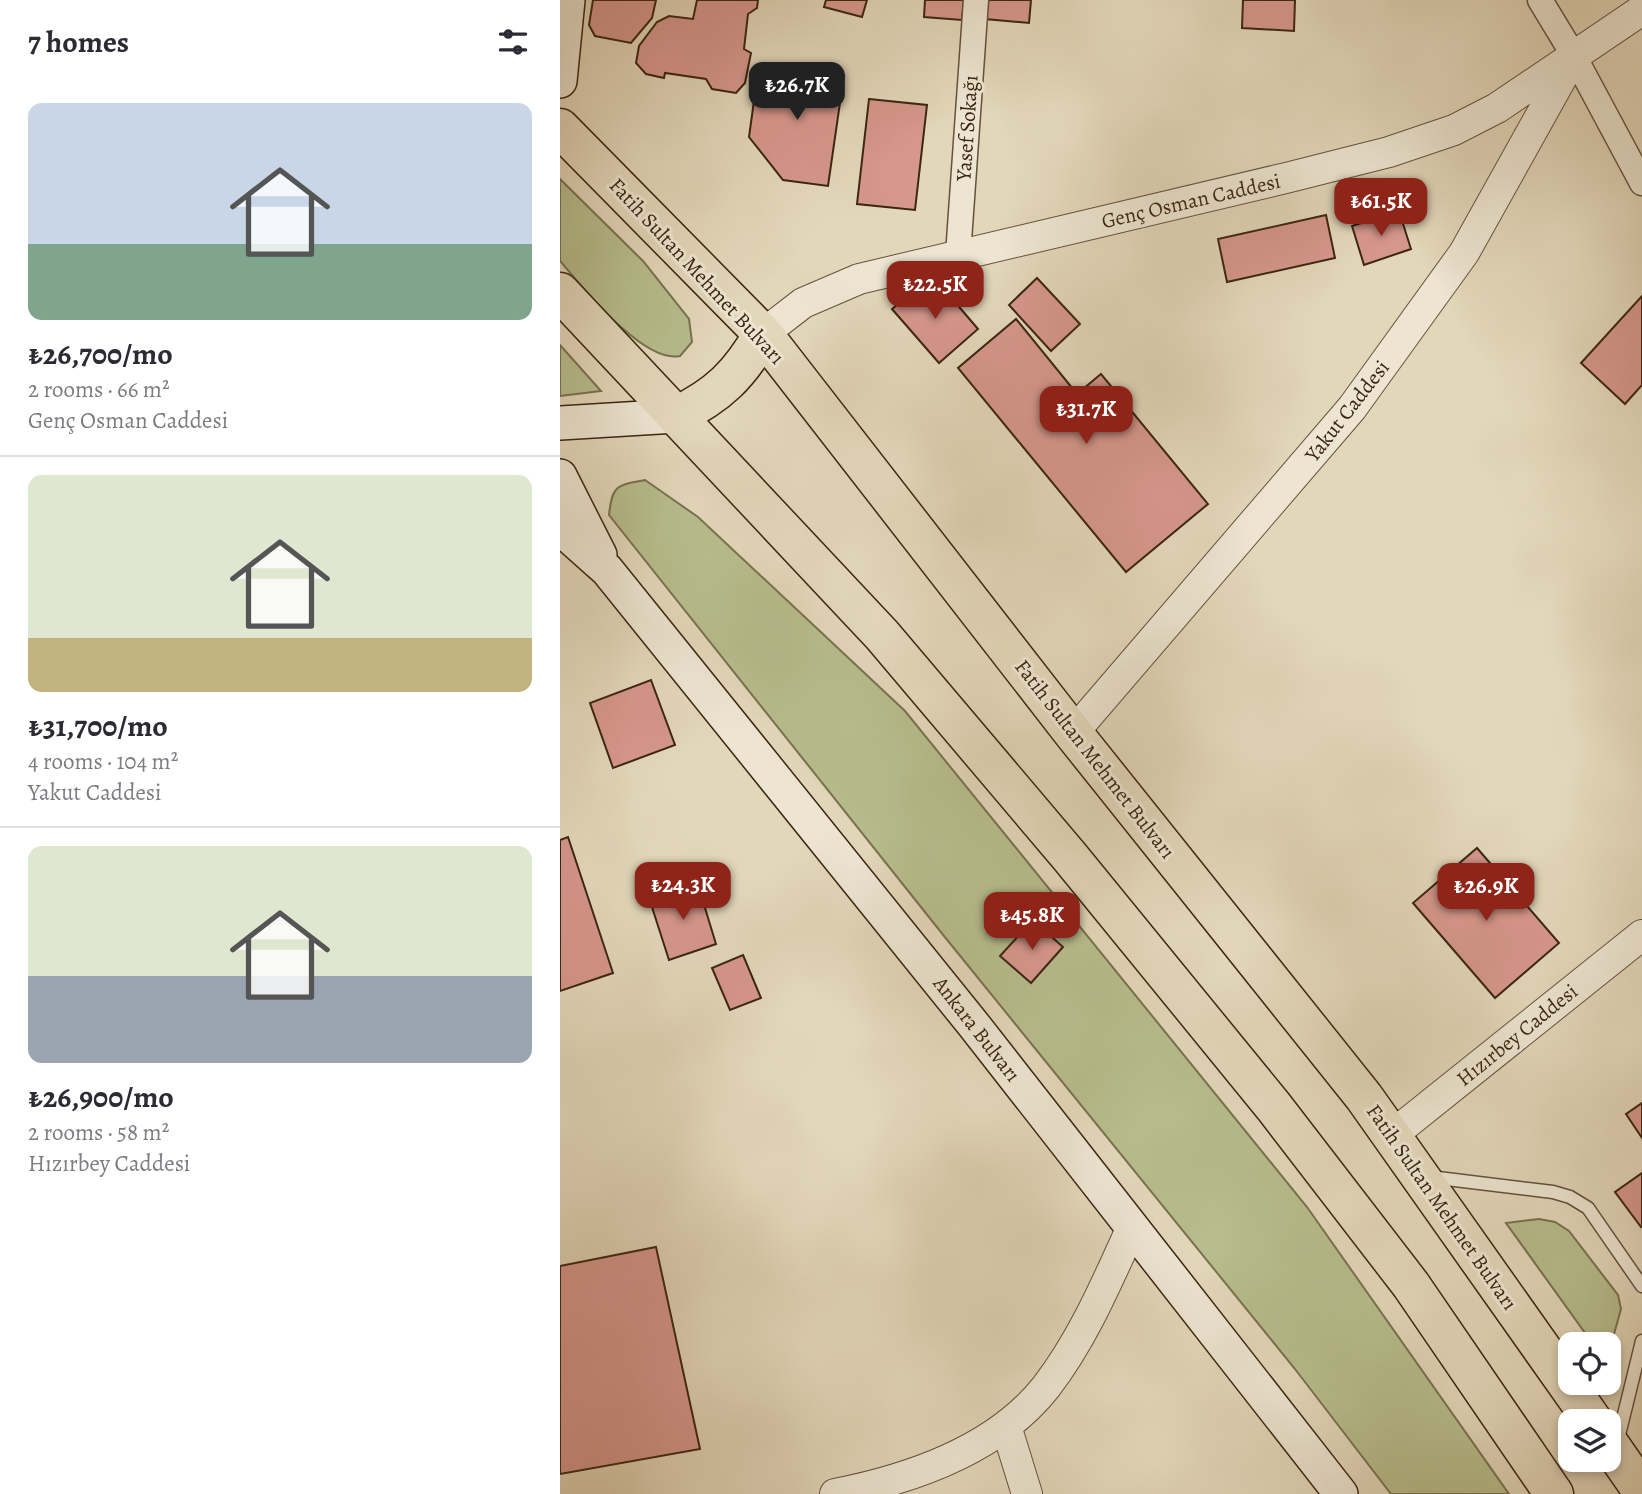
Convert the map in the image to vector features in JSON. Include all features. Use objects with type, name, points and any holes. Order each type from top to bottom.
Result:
[{"type":"highway","name":"Fatih Sultan Mehmet Bulvarı","points":[[560,128],[763,334],[1073,733],[1364,1097],[1585,1409]]},
{"type":"highway","points":[[560,292],[918,676],[1070,857],[1265,1096],[1411,1285],[1554,1494]]},
{"type":"highway","points":[[676,416],[714,396],[729,383],[763,334]]},
{"type":"highway","name":"Fatih Sultan Mehmet Bulvarı","points":[[1621,1461],[1642,1491]]},
{"type":"main road","points":[[560,81],[568,0]]},
{"type":"main road","points":[[560,423],[676,416]]},
{"type":"main road","name":"Ankara Bulvarı","points":[[560,476],[607,570]]},
{"type":"main road","name":"Ankara Bulvarı","points":[[560,528],[607,570],[965,1013],[1341,1494]]},
{"type":"street","name":"Yasef Sokağı","points":[[958,256],[976,0]]},
{"type":"street","points":[[1537,1],[1574,56],[1642,183]]},
{"type":"street","name":"Genç Osman Caddesi","points":[[763,334],[803,303],[859,279],[1390,152],[1454,130],[1497,108],[1642,10]]},
{"type":"street","name":"Yakut Caddesi","points":[[1073,733],[1352,408],[1464,253],[1574,56]]},
{"type":"street","name":"Hızırbey Caddesi","points":[[1391,1136],[1642,935]]},
{"type":"street","points":[[835,1494],[904,1477],[953,1456],[1006,1426],[1044,1388],[1075,1344],[1132,1227]]},
{"type":"street","points":[[1006,1426],[1027,1494]]},
{"type":"lane","points":[[1420,1176],[1553,1192],[1570,1197],[1588,1208],[1642,1286]]},
{"type":"lane","points":[[1616,1409],[1642,1341]]},
{"type":"green space","points":[[560,179],[643,261],[689,319],[692,342],[680,356],[665,355],[632,336],[598,305],[560,261]]},
{"type":"green space","points":[[560,345],[601,391],[560,396]]},
{"type":"green space","points":[[645,480],[698,517],[905,711],[1307,1207],[1509,1494],[1391,1494],[1295,1369],[944,936],[609,515],[614,492],[618,488]]},
{"type":"green space","points":[[1539,1219],[1555,1222],[1569,1231],[1618,1295],[1621,1309],[1615,1332],[1584,1332],[1506,1223]]},
{"type":"building","points":[[593,0],[656,0],[652,18],[631,43],[595,36],[589,25]]},
{"type":"building","points":[[697,0],[758,0],[757,8],[748,14],[744,49],[751,53],[745,83],[736,93],[712,89],[706,79],[665,73],[664,78],[646,74],[636,63],[639,46],[657,22],[669,16],[693,19]]},
{"type":"building","points":[[826,0],[867,0],[862,17],[824,7]]},
{"type":"building","points":[[925,0],[964,0],[962,20],[924,17]]},
{"type":"building","points":[[987,0],[1031,0],[1029,23],[985,19]]},
{"type":"building","points":[[1243,0],[1295,0],[1294,31],[1242,28]]},
{"type":"building","points":[[759,64],[844,75],[828,186],[783,180],[749,137]]},
{"type":"building","points":[[869,99],[927,105],[915,210],[857,204]]},
{"type":"building","points":[[1399,211],[1411,249],[1364,265],[1352,226]]},
{"type":"building","points":[[1326,215],[1335,258],[1227,282],[1218,239]]},
{"type":"building","points":[[1037,278],[1080,324],[1051,351],[1009,305]]},
{"type":"building","points":[[917,288],[943,288],[978,329],[939,363],[892,309]]},
{"type":"building","points":[[1642,296],[1642,385],[1625,404],[1581,363]]},
{"type":"building","points":[[1016,319],[1077,394],[1101,374],[1208,504],[1126,572],[958,368]]},
{"type":"building","points":[[651,680],[675,745],[613,768],[590,703]]},
{"type":"building","points":[[568,837],[613,973],[560,991],[560,840]]},
{"type":"building","points":[[1477,848],[1559,943],[1495,998],[1413,903]]},
{"type":"building","points":[[698,885],[716,944],[669,960],[650,901]]},
{"type":"building","points":[[1033,920],[1063,947],[1031,983],[1000,956]]},
{"type":"building","points":[[743,955],[761,998],[730,1010],[712,968]]},
{"type":"building","points":[[1642,1103],[1642,1138],[1626,1114]]},
{"type":"building","points":[[1642,1173],[1642,1226],[1641,1227],[1615,1192]]},
{"type":"building","points":[[656,1247],[700,1449],[560,1474],[560,1266]]}]
